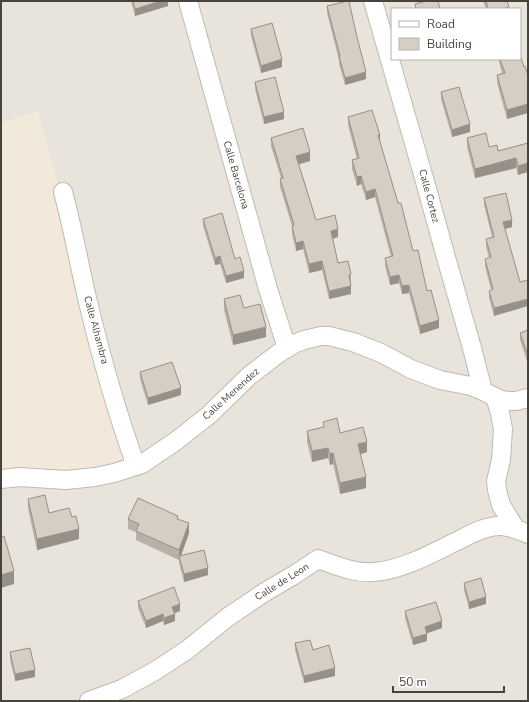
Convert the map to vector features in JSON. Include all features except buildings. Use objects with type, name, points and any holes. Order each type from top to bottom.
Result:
[{"type":"street","name":"Calle Barcelona","points":[[188,1],[268,289],[287,348]]},
{"type":"street","name":"Calle Cortez","points":[[374,1],[445,254],[489,394]]},
{"type":"street","name":"Calle Alhambra","points":[[63,192],[70,216],[87,301],[118,412],[136,466]]},
{"type":"street","name":"Calle Menendez","points":[[1,479],[20,477],[66,480],[95,477],[114,473],[142,464],[176,441],[209,415],[249,376],[279,353],[296,343],[321,336],[329,336],[353,342],[381,353],[411,369],[440,380],[471,386],[501,400],[516,401],[528,398]]},
{"type":"street","name":"Calle de Leon","points":[[489,394],[500,413],[503,429],[501,460],[496,481],[496,490],[501,505],[522,531]]},
{"type":"street","name":"Calle de Leon","points":[[90,701],[122,689],[155,671],[187,650],[228,617],[318,559],[353,570],[372,572],[389,570],[405,565],[474,533],[491,527],[501,526],[522,531]]},
{"type":"shaded area","points":[[1,1],[528,1],[528,701],[1,701],[1,479],[37,112],[1,123]]},
{"type":"shaded area","points":[[38,112],[134,461],[64,479],[1,479],[1,123]]}]
